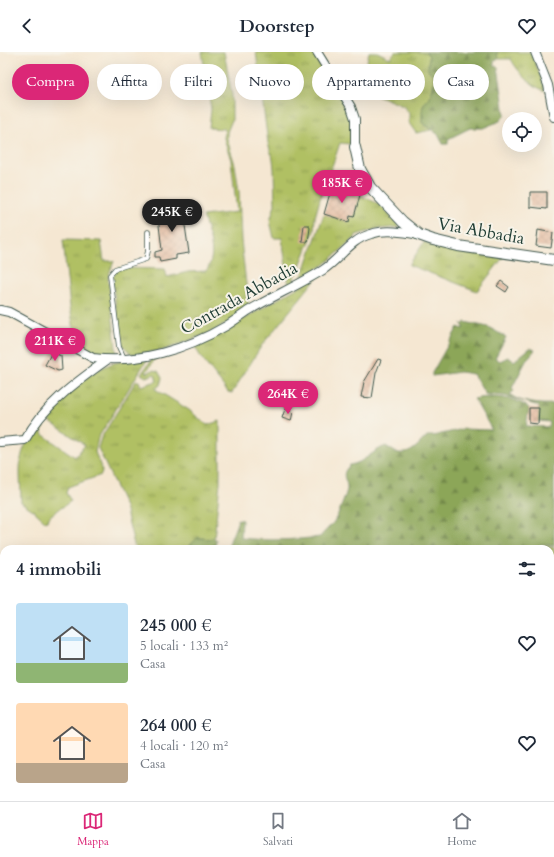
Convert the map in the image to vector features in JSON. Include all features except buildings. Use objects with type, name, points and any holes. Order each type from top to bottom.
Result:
[{"type":"street","points":[[317,52],[351,107],[355,119],[355,147]]},
{"type":"street","points":[[535,52],[548,85],[554,117]]},
{"type":"street","name":"Via Abbadia","points":[[355,147],[360,169],[370,187],[404,222],[419,235],[458,246],[554,260]]},
{"type":"street","name":"Contrada Abbadia","points":[[0,310],[9,312],[86,355],[106,360],[164,352],[191,344],[322,270],[358,239],[370,234],[395,232],[419,235]]},
{"type":"street","points":[[0,442],[25,440],[31,429],[48,409],[71,386],[106,360]]},
{"type":"street","points":[[554,765],[554,782]]},
{"type":"lane","points":[[124,358],[119,347],[110,275],[115,268],[146,259],[148,251],[148,232]]},
{"type":"green space","points":[[202,52],[224,52],[226,64],[204,64]]},
{"type":"green space","points":[[256,52],[316,52],[324,64],[312,64],[312,100],[347,100],[350,105],[347,115],[352,117],[352,142],[350,144],[340,143],[328,178],[326,178],[315,217],[314,231],[297,273],[294,276],[295,282],[289,286],[282,238],[274,238],[270,221],[275,205],[274,169],[273,159],[268,143],[262,100],[304,100],[304,64],[258,64]]},
{"type":"green space","points":[[369,52],[377,52],[390,58],[395,52],[426,52],[429,56],[428,65],[433,74],[433,86],[430,97],[424,104],[422,123],[431,130],[416,133],[409,123],[409,113],[403,106],[389,100],[425,100],[425,64],[366,64]]},
{"type":"green space","points":[[426,52],[497,52],[498,59],[494,61],[494,66],[498,67],[505,112],[502,112],[502,119],[500,121],[483,128],[470,128],[448,139],[448,144],[443,144],[439,135],[422,123],[422,110],[424,104],[430,97],[433,86],[433,100],[489,100],[489,64],[433,64],[433,75],[428,70],[429,56]]},
{"type":"green space","points":[[497,52],[531,52],[546,91],[531,83],[517,69],[511,59],[498,59]]},
{"type":"green space","points":[[227,68],[232,95],[232,120],[227,132],[227,139],[235,165],[239,192],[241,240],[249,310],[212,332],[161,351],[131,354],[121,343],[112,279],[118,268],[165,269],[167,277],[188,272],[206,271],[210,265],[212,251],[203,216],[237,212],[231,160],[224,138],[225,129],[209,128],[211,109],[210,100],[227,100]]},
{"type":"green space","points":[[360,195],[381,205],[400,227],[377,229],[356,235],[355,238],[324,265],[302,277],[324,214],[349,222],[350,216],[354,217]]},
{"type":"green space","points":[[63,240],[101,241],[104,261],[114,261],[108,277],[117,357],[102,356],[83,351],[77,346],[70,307]]},
{"type":"green space","points":[[424,242],[435,246],[505,255],[477,291],[409,265]]},
{"type":"green space","points":[[319,275],[262,345],[232,393],[228,392],[202,359],[194,345],[232,326]]},
{"type":"green space","points":[[465,322],[488,327],[506,337],[495,358],[500,361],[508,357],[514,361],[530,348],[535,350],[527,359],[512,388],[514,391],[510,394],[519,400],[537,404],[554,404],[554,545],[229,545],[238,519],[242,520],[241,538],[280,540],[320,537],[333,523],[340,509],[347,489],[344,476],[346,469],[350,465],[360,462],[377,450],[386,446],[395,452],[405,453],[410,452],[427,436],[463,429],[492,430],[474,399],[496,397],[517,401],[529,408],[526,426],[549,427],[550,422],[538,421],[539,406],[505,396],[485,394],[473,374],[460,372],[432,376],[432,373],[458,327],[463,329],[464,327],[461,323],[463,325]]},
{"type":"green space","points":[[148,358],[98,438],[95,452],[102,470],[101,475],[68,487],[66,493],[71,501],[51,515],[46,522],[33,510],[21,502],[21,458],[23,450],[34,431],[43,419],[42,434],[75,457],[85,445],[47,420],[46,417],[77,386],[95,372],[114,363]]},
{"type":"green space","points":[[153,358],[155,359],[146,372],[147,373],[153,370],[158,371],[162,378],[160,385],[155,389],[189,410],[207,425],[220,421],[220,482],[214,539],[197,538],[190,545],[134,545],[125,507],[98,448],[101,438],[136,381],[139,381],[141,386],[157,381],[155,374],[146,377],[141,374]]},
{"type":"green space","points":[[197,538],[216,539],[215,545],[190,545]]}]
